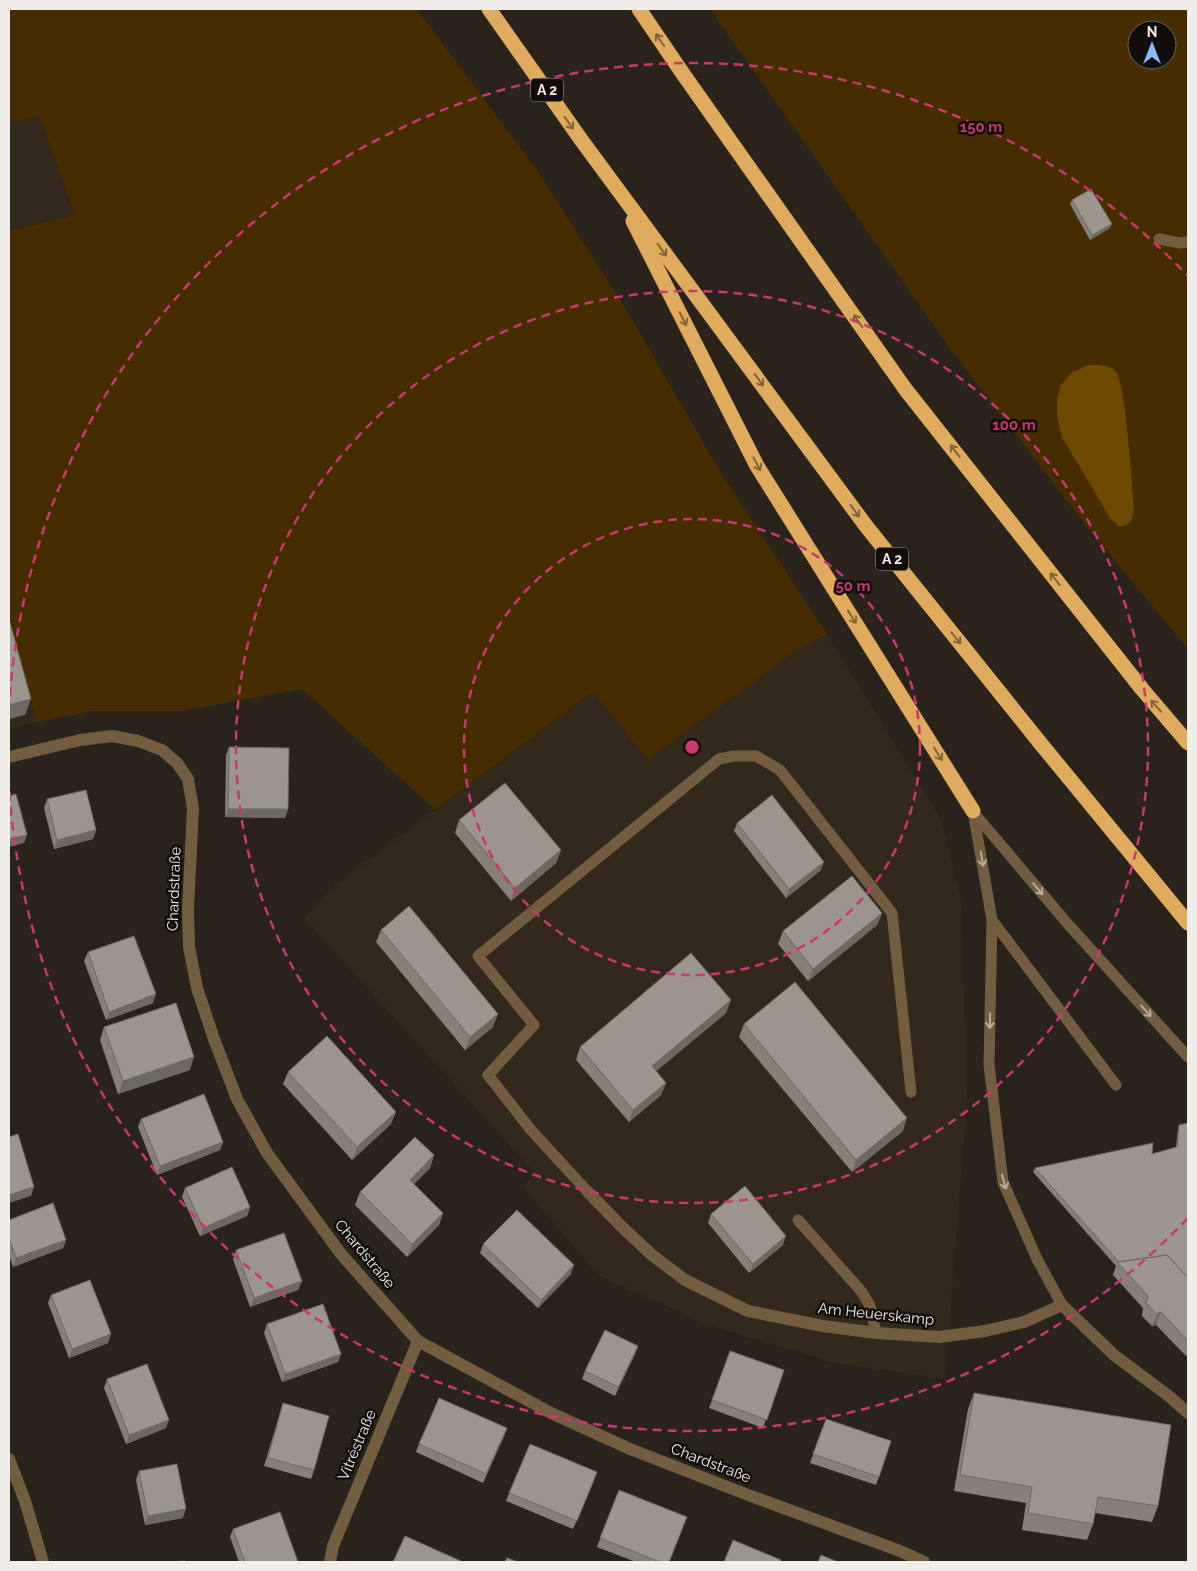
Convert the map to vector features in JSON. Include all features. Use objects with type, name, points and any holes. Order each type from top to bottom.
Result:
[{"type":"highway","name":"A 2","points":[[489,9],[582,141],[866,526],[1188,923]]},
{"type":"highway","points":[[639,9],[906,390],[1142,688],[1188,743]]},
{"type":"highway","points":[[613,182],[757,466],[973,811]]},
{"type":"street","name":"Chardstraße","points":[[9,757],[80,740],[112,736],[138,741],[162,750],[177,763],[188,779],[193,808],[188,909],[189,947],[197,988],[237,1099],[267,1153],[341,1254],[418,1341],[551,1413],[630,1449],[900,1551],[924,1562]]},
{"type":"street","name":"Am Heuerskamp","points":[[588,1192],[652,1255],[685,1280],[748,1311],[823,1326],[876,1333],[939,1337],[985,1331],[1024,1322],[1062,1305]]},
{"type":"street","points":[[1062,1305],[1114,1355],[1188,1413]]},
{"type":"street","name":"Vitréstraße","points":[[330,1562],[333,1546],[418,1341]]},
{"type":"street","points":[[9,1460],[25,1501],[42,1562]]},
{"type":"lane","points":[[1159,239],[1180,243],[1188,242]]},
{"type":"lane","points":[[588,1192],[531,1130],[488,1074],[534,1025],[478,956],[719,758],[756,756],[780,770],[892,913],[911,1092]]},
{"type":"lane","points":[[973,811],[992,920],[989,1065],[1003,1182],[1037,1259],[1062,1305]]},
{"type":"lane","points":[[973,811],[1067,923],[1188,1057]]},
{"type":"lane","points":[[992,920],[1116,1085]]},
{"type":"lane","points":[[798,1220],[862,1292],[870,1306],[876,1333]]},
{"type":"shaded area","points":[[9,9],[417,9],[539,173],[624,306],[721,473],[827,634],[798,649],[648,760],[593,692],[435,810],[302,689],[181,711],[92,711],[37,722],[9,625],[9,231],[75,215],[39,115],[9,123]]},
{"type":"shaded area","points":[[710,9],[1188,9],[1188,649],[1086,526],[951,350]]},
{"type":"shaded area","points":[[39,114],[75,215],[9,231],[9,123]]},
{"type":"shaded area","points":[[1088,365],[1113,369],[1120,380],[1128,437],[1134,510],[1130,521],[1120,527],[1110,518],[1062,437],[1057,417],[1057,399],[1061,385],[1071,373]]},
{"type":"shaded area","points":[[9,625],[37,722],[9,729]]},
{"type":"shaded area","points":[[827,634],[941,819],[961,900],[967,1102],[945,1379],[834,1363],[705,1324],[598,1275],[523,1187],[535,1173],[304,918],[334,886],[593,692],[784,659],[798,649]]},
{"type":"building","points":[[1091,189],[1112,224],[1092,235],[1072,200]]},
{"type":"building","points":[[9,619],[31,699],[9,705]]},
{"type":"building","points":[[229,747],[289,748],[288,809],[228,809]]},
{"type":"building","points":[[505,783],[561,850],[515,888],[459,820]]},
{"type":"building","points":[[86,790],[96,830],[57,840],[47,799]]},
{"type":"building","points":[[16,794],[27,835],[9,839],[9,796]]},
{"type":"building","points":[[772,795],[824,862],[789,889],[737,823]]},
{"type":"building","points":[[852,876],[882,913],[813,969],[783,931]]},
{"type":"building","points":[[409,906],[498,1014],[470,1037],[381,930]]},
{"type":"building","points":[[134,936],[156,994],[109,1012],[88,952]]},
{"type":"building","points":[[691,953],[731,1000],[652,1066],[666,1083],[633,1110],[580,1047]]},
{"type":"building","points":[[795,982],[907,1118],[856,1160],[744,1024]]},
{"type":"building","points":[[176,1003],[194,1057],[123,1081],[104,1027]]},
{"type":"building","points":[[327,1036],[396,1112],[357,1147],[288,1072]]},
{"type":"building","points":[[204,1094],[223,1142],[160,1166],[141,1119]]},
{"type":"building","points":[[1188,1123],[1188,1278],[1167,1255],[1119,1262],[1035,1168],[1153,1143],[1152,1154],[1177,1147],[1179,1125]]},
{"type":"building","points":[[18,1134],[34,1187],[9,1195],[9,1137]]},
{"type":"building","points":[[415,1137],[434,1155],[410,1180],[443,1213],[412,1244],[360,1192]]},
{"type":"building","points":[[232,1167],[250,1207],[203,1228],[185,1188]]},
{"type":"building","points":[[745,1186],[786,1236],[753,1264],[711,1214]]},
{"type":"building","points":[[53,1203],[66,1240],[16,1258],[9,1238],[9,1220]]},
{"type":"building","points":[[517,1210],[574,1265],[541,1300],[483,1244]]},
{"type":"building","points":[[284,1233],[302,1281],[254,1298],[236,1250]]},
{"type":"building","points":[[1167,1255],[1188,1278],[1188,1341],[1161,1312],[1157,1314],[1146,1303],[1148,1296],[1117,1262]]},
{"type":"building","points":[[90,1280],[111,1334],[72,1349],[51,1295]]},
{"type":"building","points":[[323,1304],[341,1354],[285,1374],[267,1324]]},
{"type":"building","points":[[605,1330],[638,1346],[618,1387],[585,1371]]},
{"type":"building","points":[[730,1351],[784,1370],[767,1420],[712,1400]]},
{"type":"building","points":[[147,1364],[169,1420],[129,1435],[107,1379]]},
{"type":"building","points":[[974,1393],[1171,1425],[1158,1506],[1098,1497],[1093,1524],[1028,1513],[1032,1487],[960,1475]]},
{"type":"building","points":[[439,1398],[507,1428],[486,1474],[419,1444]]},
{"type":"building","points":[[283,1403],[329,1416],[314,1470],[268,1458]]},
{"type":"building","points":[[826,1419],[891,1441],[879,1477],[813,1454]]},
{"type":"building","points":[[530,1444],[597,1472],[577,1521],[509,1493]]},
{"type":"building","points":[[177,1464],[186,1509],[148,1516],[139,1471]]},
{"type":"building","points":[[619,1490],[687,1517],[669,1562],[660,1562],[600,1538]]},
{"type":"building","points":[[280,1512],[298,1562],[245,1562],[233,1529]]},
{"type":"building","points":[[405,1536],[463,1562],[393,1562]]},
{"type":"building","points":[[733,1540],[781,1560],[780,1562],[724,1562]]},
{"type":"building","points":[[821,1555],[838,1562],[818,1562]]},
{"type":"building","points":[[507,1558],[518,1562],[505,1562]]}]
